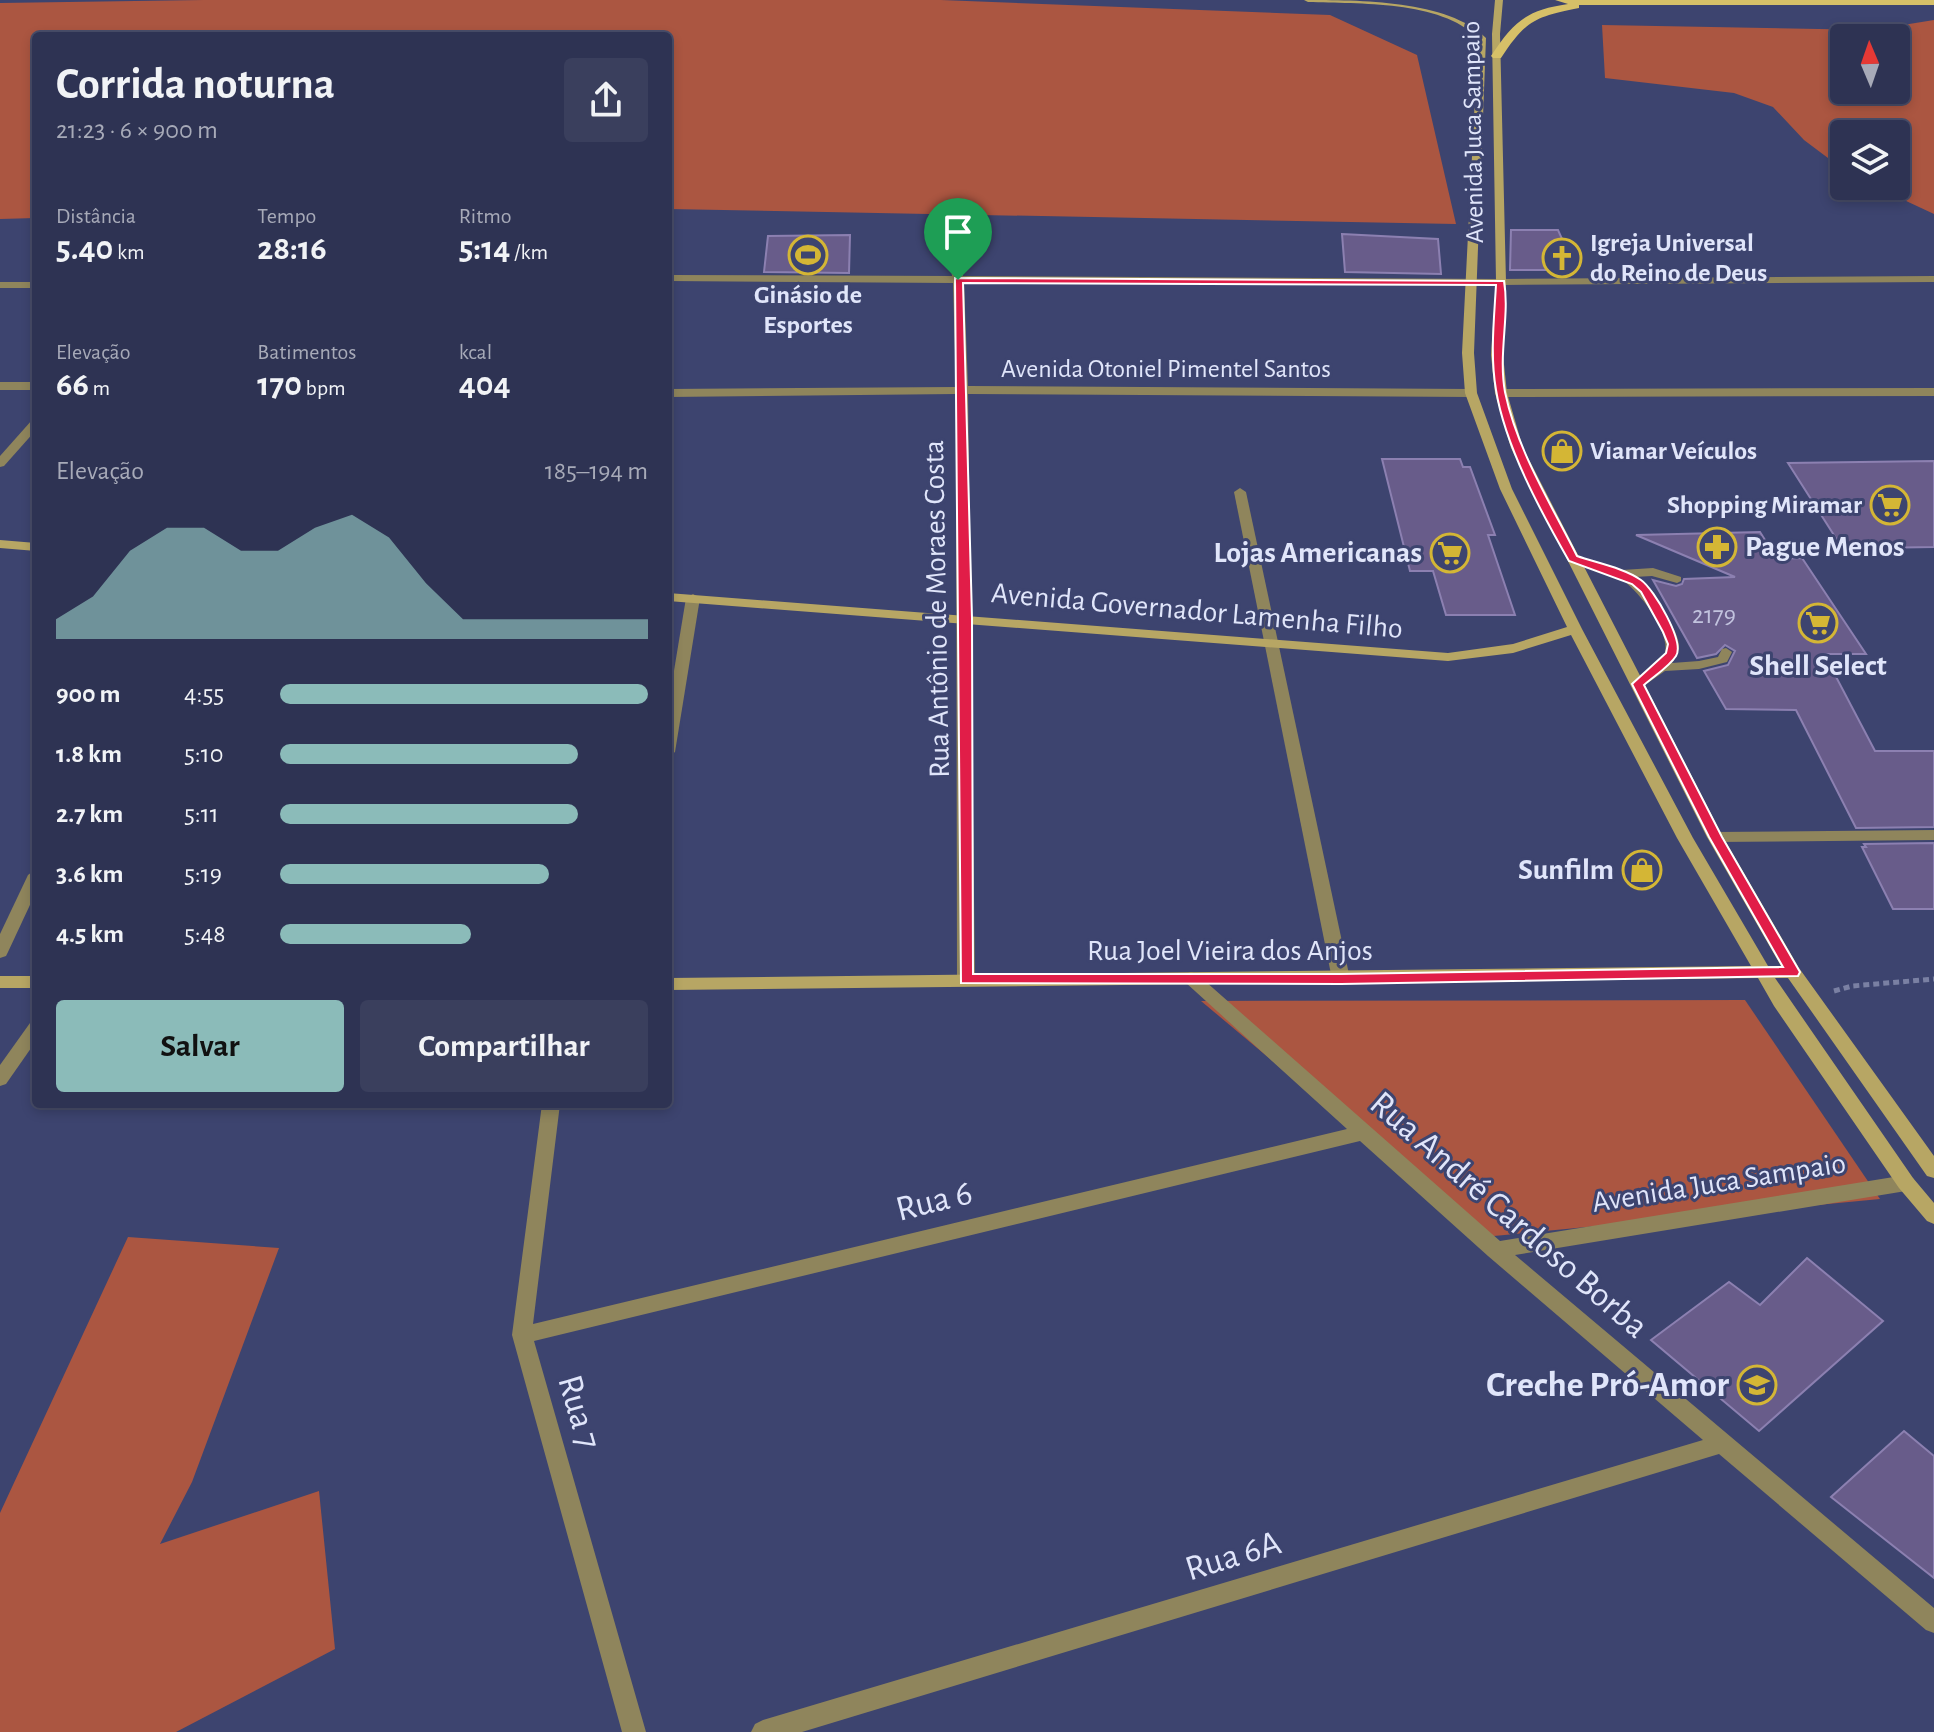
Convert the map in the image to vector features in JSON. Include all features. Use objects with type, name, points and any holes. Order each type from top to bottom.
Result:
[{"type":"main road","name":"Avenida Juca Sampaio","points":[[1308,0],[1420,8],[1453,17],[1479,32],[1482,38],[1468,353],[1471,393],[1506,489],[1575,629],[1685,838],[1763,974],[1906,1183],[1934,1216]]},
{"type":"main road","name":"Avenida Juca Sampaio","points":[[1499,0],[1496,34],[1501,282],[1497,355],[1501,393],[1522,459],[1715,837],[1793,972],[1934,1171]]},
{"type":"main road","points":[[1560,0],[1576,3],[1934,2]]},
{"type":"main road","points":[[1497,56],[1517,23],[1529,16],[1557,8],[1598,3]]},
{"type":"main road","points":[[0,544],[32,547]]},
{"type":"main road","name":"Avenida Governador Lamenha Filho","points":[[672,597],[1448,657],[1496,654],[1533,646],[1575,629]]},
{"type":"main road","name":"Rua Joel Vieira dos Anjos","points":[[672,984],[1793,972]]},
{"type":"main road","points":[[0,982],[32,982]]},
{"type":"street","name":"Rua Antônio de Moraes Costa","points":[[952,239],[958,280],[962,390],[966,618],[966,979]]},
{"type":"street","points":[[672,278],[1472,282],[1934,279]]},
{"type":"street","points":[[0,285],[32,285]]},
{"type":"street","points":[[0,386],[32,386]]},
{"type":"street","name":"Avenida Otoniel Pimentel Santos","points":[[672,393],[962,390],[1471,393]]},
{"type":"street","points":[[1501,393],[1934,392]]},
{"type":"street","points":[[0,463],[32,427]]},
{"type":"street","points":[[1240,492],[1341,979]]},
{"type":"street","points":[[672,727],[693,598]]},
{"type":"street","points":[[1715,837],[1934,835]]},
{"type":"street","points":[[0,952],[32,884]]},
{"type":"street","name":"Rua André Cardoso Borba","points":[[1191,978],[1495,1250],[1934,1622]]},
{"type":"street","points":[[0,1079],[32,1034]]},
{"type":"street","name":"Rua 7","points":[[550,1108],[522,1335],[634,1732]]},
{"type":"street","name":"Rua 6","points":[[522,1335],[1361,1133]]},
{"type":"street","name":"Avenida Juca Sampaio","points":[[1495,1250],[1906,1183]]},
{"type":"street","name":"Rua 6A","points":[[763,1732],[1722,1444]]},
{"type":"lane","points":[[1573,559],[1621,574],[1646,590],[1674,644],[1672,654],[1638,684]]},
{"type":"lane","points":[[1621,574],[1653,572],[1677,579]]},
{"type":"lane","points":[[1659,667],[1699,665],[1723,659],[1726,652]]},
{"type":"path","points":[[1810,997],[1852,986],[1934,979]]},
{"type":"shaded area","points":[[941,0],[1330,15],[1417,55],[1456,224],[672,209],[672,32],[32,32],[32,218],[0,219],[0,3]]},
{"type":"shaded area","points":[[1934,20],[1934,214],[1904,200],[1910,200],[1910,120],[1830,120],[1830,160],[1804,140],[1773,107],[1734,93],[1605,78],[1602,25],[1830,29],[1830,104],[1910,104],[1909,24]]},
{"type":"shaded area","points":[[1745,1000],[1880,1199],[1483,1237],[1201,1001]]},
{"type":"shaded area","points":[[128,1237],[279,1248],[192,1482],[160,1544],[319,1491],[335,1649],[176,1732],[0,1732],[0,1513]]},
{"type":"building","points":[[1511,230],[1558,230],[1576,270],[1510,270]]},
{"type":"building","points":[[1342,234],[1438,239],[1441,274],[1345,272]]},
{"type":"building","name":"Ginásio de Esportes","points":[[850,235],[849,273],[764,272],[768,236]]},
{"type":"building","name":"Lojas Americanas","points":[[1382,459],[1460,459],[1463,467],[1470,467],[1495,535],[1488,535],[1515,615],[1446,615],[1433,571],[1410,571]]},
{"type":"building","name":"Shopping Miramar","points":[[1934,461],[1934,547],[1871,548],[1867,542],[1839,543],[1788,463]]},
{"type":"building","points":[[1760,532],[1777,559],[1802,558],[1866,654],[1824,654],[1875,751],[1934,751],[1934,827],[1856,828],[1796,710],[1726,709],[1704,671],[1728,665],[1735,651],[1725,645],[1716,654],[1697,658],[1653,580],[1676,586],[1682,584],[1684,579],[1735,577],[1636,535]]},
{"type":"building","points":[[1934,843],[1934,909],[1893,909],[1862,847],[1866,847],[1864,844]]},
{"type":"building","name":"Creche Pró-Amor","points":[[1807,1258],[1883,1321],[1759,1431],[1651,1340],[1729,1282],[1760,1305]]},
{"type":"building","points":[[1904,1431],[1934,1456],[1934,1578],[1831,1497]]},
{"type":"place","name":"Ginásio de Esportes","points":[[808,255]]},
{"type":"place","name":"Igreja Universal do Reino de Deus","points":[[1562,258]]},
{"type":"place","name":"Viamar Veículos","points":[[1562,451]]},
{"type":"place","name":"Shopping Miramar","points":[[1890,505]]},
{"type":"place","name":"Pague Menos","points":[[1717,547]]},
{"type":"place","name":"Lojas Americanas","points":[[1450,553]]},
{"type":"place","name":"Shell Select","points":[[1818,623]]},
{"type":"place","name":"Sunfilm","points":[[1642,870]]},
{"type":"place","name":"Creche Pró-Amor","points":[[1757,1385]]},
{"type":"route","points":[[958,280],[1501,282],[1497,355],[1501,393],[1517,448],[1573,559],[1636,581],[1646,590],[1669,632],[1674,644],[1672,654],[1638,684],[1715,837],[1793,972],[1341,979],[966,979],[966,618],[958,280]]}]
